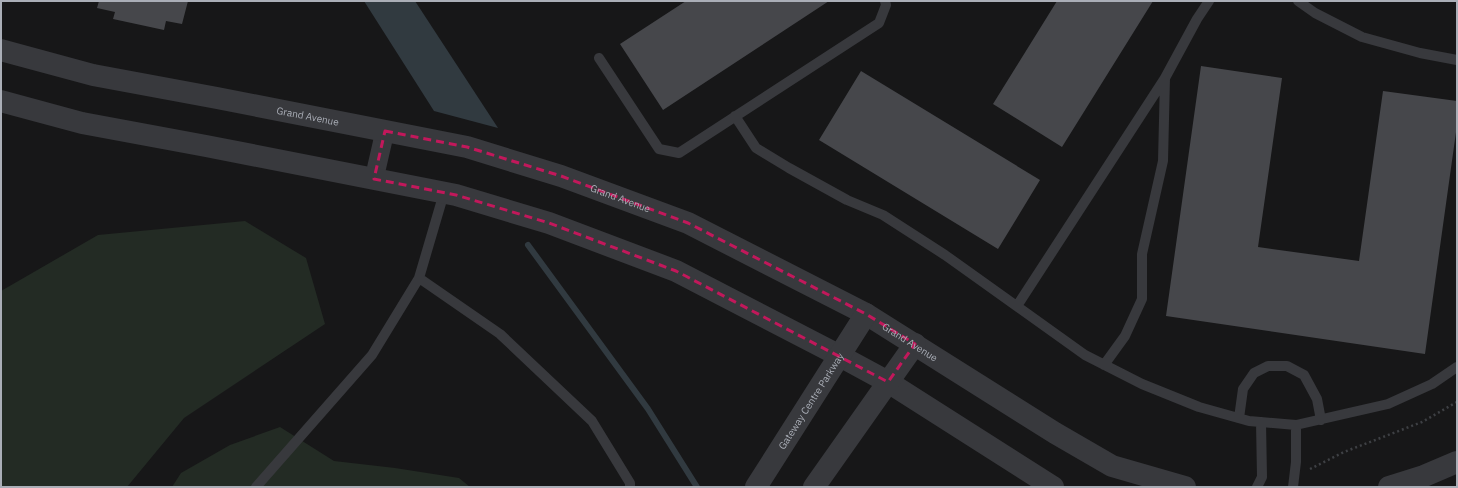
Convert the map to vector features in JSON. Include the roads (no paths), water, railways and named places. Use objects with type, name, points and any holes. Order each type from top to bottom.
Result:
[{"type":"street","name":"Grand Avenue","points":[[1,50],[93,75],[218,98],[467,148],[554,174],[688,223],[866,314],[1055,433],[1112,466],[1185,487]]},
{"type":"street","points":[[1,101],[82,123],[456,195],[550,224],[676,271],[840,356],[888,382],[1053,487]]},
{"type":"street","points":[[374,179],[385,131]]},
{"type":"street","name":"Gateway Centre Parkway","points":[[756,487],[866,314]]},
{"type":"street","points":[[814,487],[915,344]]},
{"type":"street","points":[[1389,487],[1424,476],[1457,462]]},
{"type":"lane","points":[[598,58],[659,149],[679,153],[878,23],[886,5],[885,1]]},
{"type":"lane","points":[[1017,306],[1165,78],[1197,18],[1210,1]]},
{"type":"lane","points":[[1298,1],[1315,13],[1362,37],[1420,53],[1457,60]]},
{"type":"lane","points":[[1104,365],[1125,336],[1142,299],[1142,254],[1163,160],[1165,78]]},
{"type":"lane","points":[[735,116],[756,148],[847,200],[882,215],[945,255],[1085,356],[1142,384],[1192,404],[1249,421],[1296,425],[1388,404],[1432,384],[1457,367]]},
{"type":"lane","points":[[256,487],[372,355],[419,278],[444,193]]},
{"type":"lane","points":[[419,278],[500,334],[592,422],[630,483],[630,487]]},
{"type":"lane","points":[[1239,418],[1243,389],[1254,373],[1268,366],[1287,366],[1304,375],[1317,399],[1321,420]]},
{"type":"lane","points":[[1257,487],[1262,477],[1261,422]]},
{"type":"lane","points":[[1293,487],[1296,462],[1296,425]]},
{"type":"waterway","points":[[528,245],[648,409],[697,487]]}]
